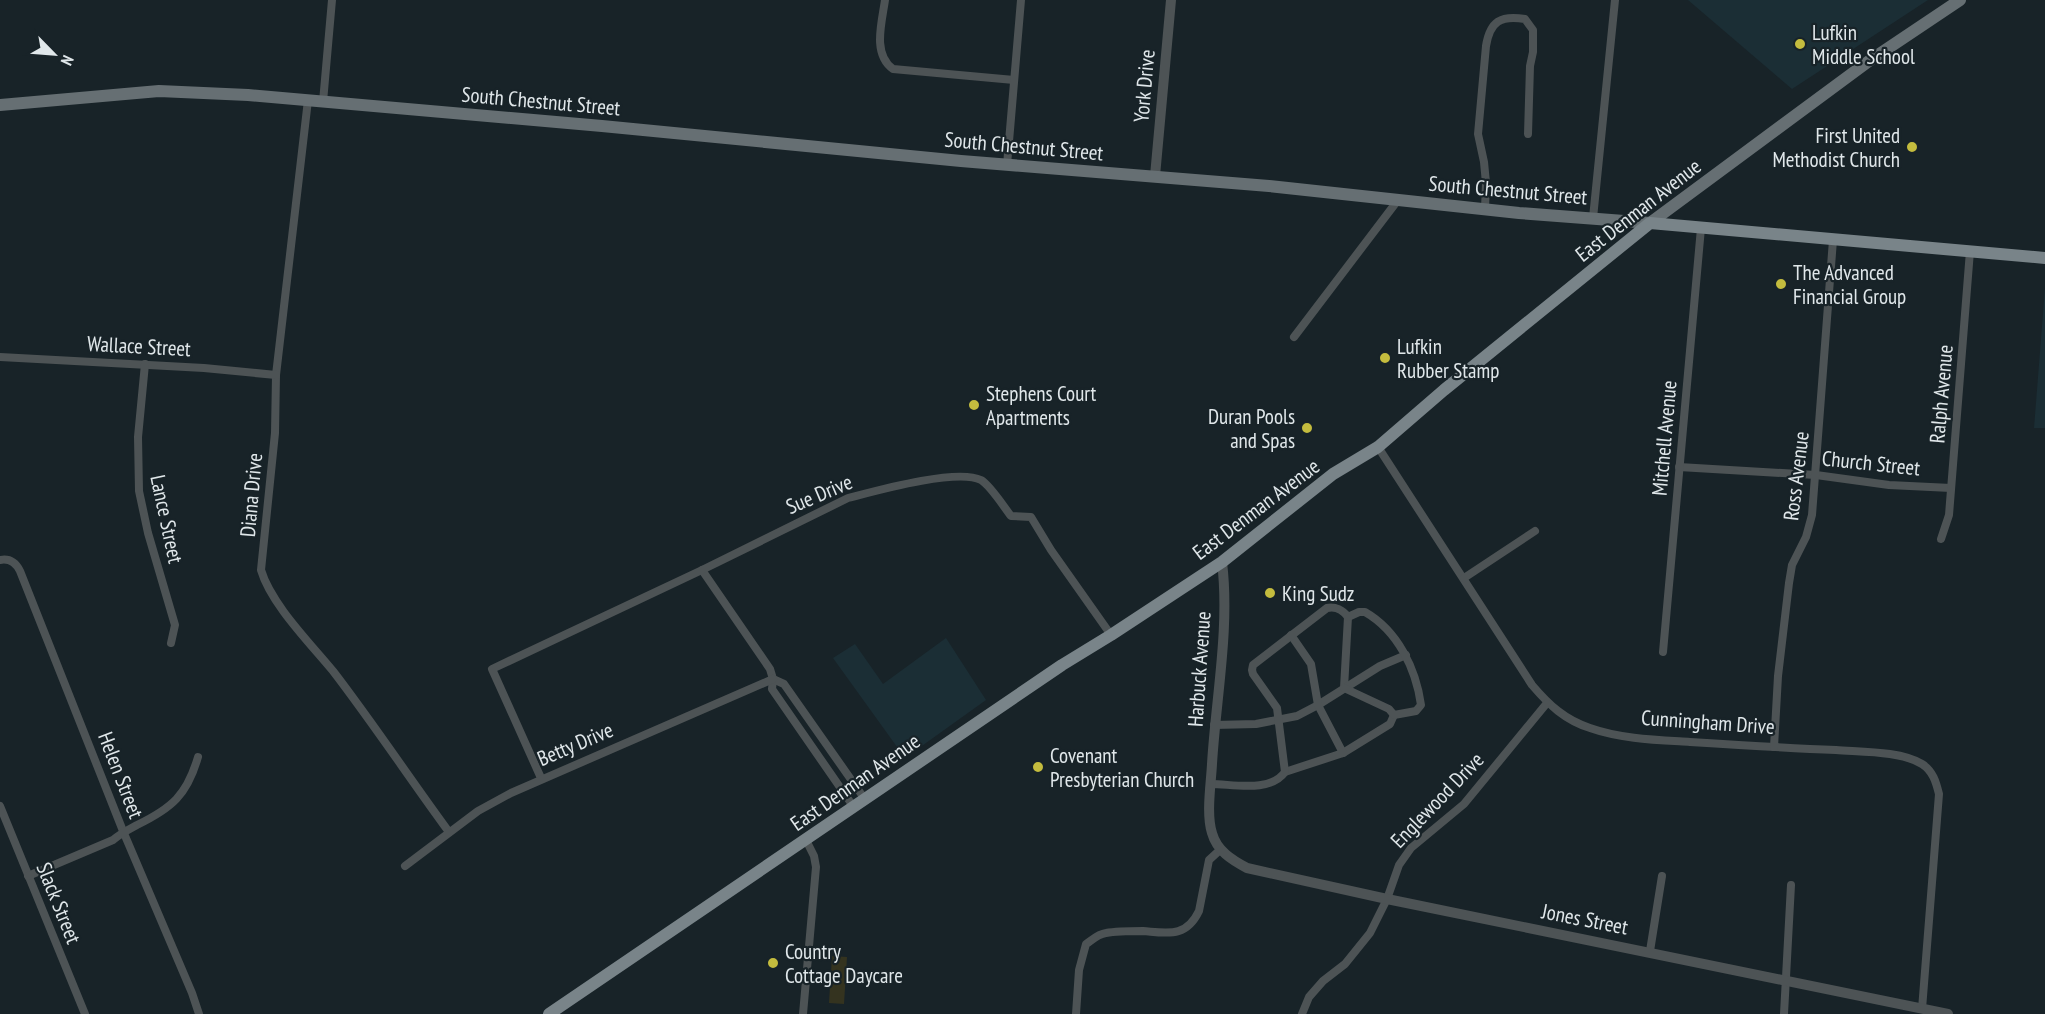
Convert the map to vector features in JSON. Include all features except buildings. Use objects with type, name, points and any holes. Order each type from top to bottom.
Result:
[{"type":"main road","name":"East Denman Avenue","points":[[549,1014],[1062,665],[1222,562],[1333,474],[1378,447],[1444,390],[1650,223],[1869,60],[1960,0]]},
{"type":"main road","name":"South Chestnut Street","points":[[0,105],[159,91],[237,94],[2045,258]]},
{"type":"street","points":[[322,102],[332,0]]},
{"type":"street","points":[[885,0],[880,50],[882,58],[893,69],[1014,80]]},
{"type":"street","points":[[1007,165],[1021,0]]},
{"type":"street","name":"York Drive","points":[[1155,176],[1171,0]]},
{"type":"street","points":[[1593,218],[1615,0]]},
{"type":"street","points":[[1485,209],[1486,183],[1478,134],[1486,46],[1488,33],[1496,22],[1509,16],[1525,19],[1533,30],[1528,134]]},
{"type":"street","name":"Diana Drive","points":[[308,100],[276,375],[275,433],[261,570],[264,583],[275,599],[334,673],[449,832]]},
{"type":"street","points":[[1294,337],[1398,200]]},
{"type":"street","name":"Mitchell Avenue","points":[[1663,652],[1701,228]]},
{"type":"street","name":"Ross Avenue","points":[[1774,747],[1778,676],[1789,583],[1792,565],[1806,537],[1812,515],[1833,240]]},
{"type":"street","name":"Ralph Avenue","points":[[1941,539],[1949,515],[1970,251]]},
{"type":"street","name":"Wallace Street","points":[[0,357],[145,364],[276,375]]},
{"type":"street","name":"Lance Street","points":[[145,364],[138,437],[139,491],[148,533],[175,625],[171,643]]},
{"type":"street","name":"Cunningham Drive","points":[[1378,447],[1532,685],[1547,703],[1574,722],[1608,733],[1661,740],[1866,752],[1904,757],[1931,770],[1938,794],[1922,1011]]},
{"type":"street","name":"Church Street","points":[[1679,466],[1816,475],[1889,485],[1951,488]]},
{"type":"street","name":"Sue Drive","points":[[541,778],[492,669],[848,498],[936,479],[972,477],[983,481],[1011,516],[1031,517],[1051,550],[1111,635]]},
{"type":"street","points":[[1464,578],[1535,531]]},
{"type":"street","name":"Helen Street","points":[[0,560],[11,561],[20,571],[123,831],[177,956],[199,1014]]},
{"type":"street","name":"Harbuck Avenue","points":[[1221,849],[1211,831],[1211,784],[1225,586],[1222,562]]},
{"type":"street","points":[[702,570],[770,669],[773,679],[772,689],[853,806]]},
{"type":"street","points":[[1285,772],[1277,708],[1252,670],[1253,665],[1327,608],[1337,609],[1348,617]]},
{"type":"street","points":[[1348,617],[1359,612],[1370,615],[1399,644],[1406,655],[1421,705],[1416,711],[1394,715]]},
{"type":"street","points":[[1344,688],[1348,617]]},
{"type":"street","points":[[1291,635],[1311,664],[1318,705],[1343,753]]},
{"type":"street","points":[[1214,725],[1256,724],[1297,716],[1380,666],[1406,655]]},
{"type":"street","points":[[773,679],[784,684],[864,798]]},
{"type":"street","name":"Betty Drive","points":[[405,866],[478,811],[541,778],[773,679]]},
{"type":"street","points":[[1344,688],[1389,710],[1394,715]]},
{"type":"street","name":"Englewood Drive","points":[[1302,1014],[1309,997],[1323,981],[1345,964],[1370,933],[1387,899],[1400,865],[1412,848],[1464,804],[1547,703]]},
{"type":"street","points":[[1211,784],[1258,786],[1281,778],[1285,772],[1343,753],[1390,724],[1394,715]]},
{"type":"street","points":[[28,876],[113,840],[123,831],[138,825],[172,804],[186,789],[198,757]]},
{"type":"street","name":"Slack Street","points":[[0,806],[85,1014]]},
{"type":"street","points":[[803,1014],[816,867],[814,856],[806,840]]},
{"type":"street","points":[[1076,1014],[1079,970],[1086,944],[1104,933],[1175,933],[1184,929],[1199,911],[1209,860],[1221,849]]},
{"type":"street","name":"Jones Street","points":[[1221,849],[1230,859],[1247,868],[1387,899],[1650,951],[1922,1011],[1948,1014]]},
{"type":"street","points":[[1650,951],[1662,876]]},
{"type":"street","points":[[1784,1014],[1791,885]]},
{"type":"shaded area","name":"Lufkin Middle School","points":[[1688,0],[1928,0],[1792,89]]},
{"type":"shaded area","points":[[2045,288],[2045,428],[2034,428]]},
{"type":"shaded area","points":[[946,638],[986,700],[905,758],[833,658],[855,644],[883,684]]},
{"type":"shaded area","points":[[832,956],[847,957],[844,1004],[829,1003]]},
{"type":"place","name":"Lufkin Middle School","points":[[1800,44]]},
{"type":"place","name":"First United Methodist Church","points":[[1912,147]]},
{"type":"place","name":"The Advanced Financial Group","points":[[1781,284]]},
{"type":"place","name":"Lufkin Rubber Stamp","points":[[1385,358]]},
{"type":"place","name":"Stephens Court Apartments","points":[[974,405]]},
{"type":"place","name":"Duran Pools and Spas","points":[[1307,428]]},
{"type":"place","name":"King Sudz","points":[[1270,593]]},
{"type":"place","name":"Covenant Presbyterian Church","points":[[1038,767]]},
{"type":"place","name":"Country Cottage Daycare","points":[[773,963]]}]
